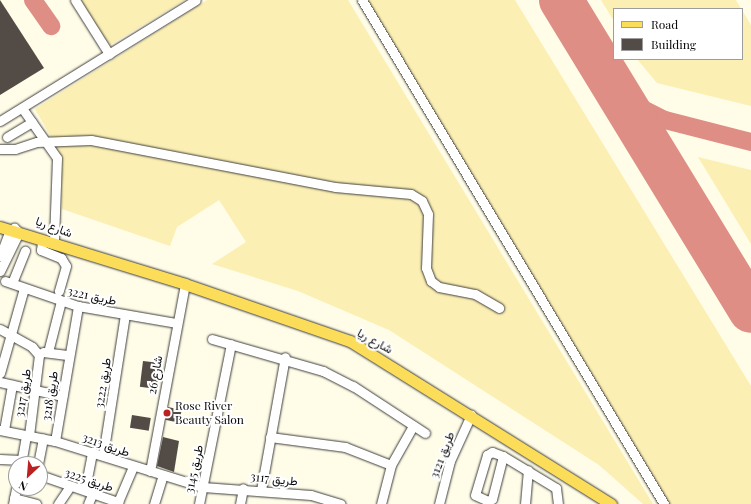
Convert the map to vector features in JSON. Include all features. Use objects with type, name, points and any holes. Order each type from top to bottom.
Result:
[{"type":"main road","name":"شارع ريا","points":[[0,220],[16,230],[42,242],[184,284],[350,341],[471,415],[611,504]]},
{"type":"main road","name":"شارع ريا","points":[[0,227],[54,240],[100,258]]},
{"type":"street","points":[[75,0],[109,54]]},
{"type":"street","points":[[0,121],[196,0]]},
{"type":"street","points":[[362,0],[664,504]]},
{"type":"street","points":[[22,108],[49,142],[59,167],[54,240]]},
{"type":"street","points":[[7,137],[32,122]]},
{"type":"street","points":[[0,149],[15,150],[49,142],[91,140],[336,187],[411,194],[422,201],[428,214],[426,268],[431,282],[439,287],[475,294],[498,308]]},
{"type":"street","points":[[0,256],[16,230]]},
{"type":"street","points":[[0,271],[16,230]]},
{"type":"street","points":[[42,242],[41,250],[61,258],[66,266],[59,291]]},
{"type":"street","name":"طريق 3221","points":[[25,250],[9,282],[78,306],[176,323]]},
{"type":"street","name":"شارع 26","points":[[150,471],[184,284]]},
{"type":"street","points":[[0,373],[24,288]]},
{"type":"street","points":[[48,352],[61,301]]},
{"type":"street","name":"طريق 3218","points":[[55,441],[78,306]]},
{"type":"street","name":"طريق 3222","points":[[103,455],[125,315]]},
{"type":"street","name":"طريق 3217","points":[[0,329],[39,355],[35,390],[22,456]]},
{"type":"street","points":[[212,339],[285,357],[338,378],[425,433]]},
{"type":"street","name":"طريق 3145","points":[[199,504],[231,344]]},
{"type":"street","name":"طريق 3218","points":[[39,355],[48,352],[69,355]]},
{"type":"street","points":[[261,490],[285,357]]},
{"type":"street","points":[[0,382],[62,396]]},
{"type":"street","points":[[2,430],[12,385]]},
{"type":"street","name":"طريق 3121","points":[[439,504],[450,462],[471,415]]},
{"type":"street","points":[[381,504],[392,465],[413,426]]},
{"type":"street","name":"طريق 3213","points":[[2,430],[55,441],[203,487]]},
{"type":"street","points":[[270,437],[345,447],[392,465]]},
{"type":"street","points":[[40,456],[43,438]]},
{"type":"street","points":[[88,504],[92,452]]},
{"type":"street","points":[[503,456],[492,499],[482,502],[475,494],[487,455],[492,452],[503,456],[528,470],[558,490],[558,504]]},
{"type":"street","name":"طريق 3225","points":[[48,478],[70,486],[89,490],[118,502],[133,466]]},
{"type":"street","points":[[525,504],[528,470]]},
{"type":"street","points":[[155,504],[163,475]]},
{"type":"street","points":[[58,504],[70,486]]},
{"type":"street","name":"طريق 3117","points":[[203,487],[261,490],[310,500],[340,504]]},
{"type":"street","points":[[240,504],[243,488]]},
{"type":"street","points":[[13,501],[30,503]]},
{"type":"sand","points":[[78,0],[185,0],[110,45]]},
{"type":"sand","points":[[207,0],[348,0],[653,504],[643,504],[599,465],[389,330],[298,291],[212,264],[246,242],[219,200],[177,227],[170,246],[62,209],[61,155],[35,109]]},
{"type":"sand","points":[[365,0],[515,0],[751,386],[751,504],[668,504]]},
{"type":"sand","points":[[601,0],[736,0],[740,8],[613,8],[613,19]]},
{"type":"sand","points":[[743,12],[751,25],[751,106],[657,83],[638,60],[743,60]]},
{"type":"sand","points":[[698,157],[751,170],[751,244]]},
{"type":"building","points":[[0,0],[44,68],[0,95]]},
{"type":"building","points":[[143,361],[160,363],[157,389],[140,387]]},
{"type":"building","points":[[168,407],[182,410],[179,423],[165,420]]},
{"type":"building","points":[[132,415],[151,418],[149,431],[130,428]]},
{"type":"building","points":[[163,437],[179,441],[174,472],[157,466]]},
{"type":"taxiway","points":[[33,0],[51,26]]},
{"type":"taxiway","points":[[612,84],[637,106],[665,120],[751,142]]},
{"type":"runway","points":[[561,0],[751,311]]},
{"type":"place","name":"Rose River Beauty Salon","points":[[167,413]]}]
